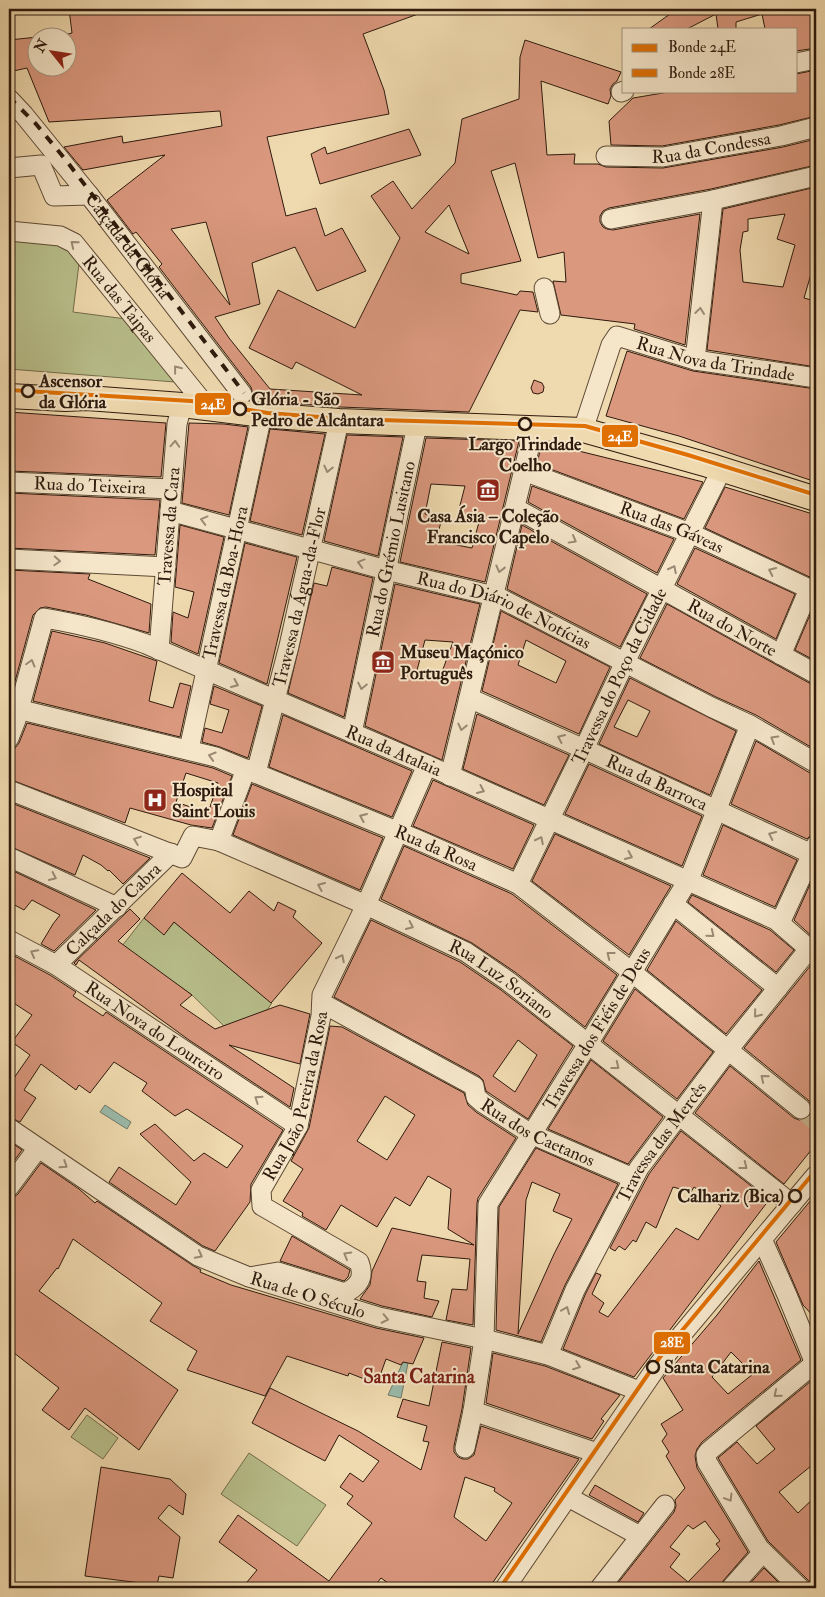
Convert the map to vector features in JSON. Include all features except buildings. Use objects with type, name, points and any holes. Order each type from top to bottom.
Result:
[{"type":"main road","points":[[9,384],[59,387],[87,398]]},
{"type":"main road","points":[[9,396],[65,400],[87,398],[182,405],[262,415],[339,421],[583,430],[722,469],[816,499]]},
{"type":"street","points":[[798,63],[816,59]]},
{"type":"street","name":"Calçada da Glória","points":[[9,99],[89,196],[242,394]]},
{"type":"street","name":"Rua da Condessa","points":[[606,156],[663,156],[781,136],[816,127]]},
{"type":"street","points":[[9,168],[41,165],[54,196],[89,196]]},
{"type":"street","points":[[611,219],[713,200],[816,176]]},
{"type":"street","points":[[695,360],[713,200]]},
{"type":"street","name":"Rua das Taipas","points":[[9,231],[60,236],[74,243],[207,407]]},
{"type":"street","points":[[544,288],[550,314]]},
{"type":"street","name":"Rua Nova da Trindade","points":[[583,430],[611,345],[617,336],[695,360],[816,378]]},
{"type":"street","name":"Travessa da Cara","points":[[159,650],[178,420],[182,405]]},
{"type":"street","name":"Travessa da Boa-Hora","points":[[189,750],[262,415]]},
{"type":"street","name":"Travessa da Água-da-Flor","points":[[219,841],[251,771],[275,701],[339,421]]},
{"type":"street","name":"Rua do Grémio Lusitano","points":[[352,733],[417,425]]},
{"type":"street","points":[[450,776],[534,428]]},
{"type":"street","name":"Travessa do Poço da Cidade","points":[[518,884],[625,662],[722,469]]},
{"type":"street","name":"Rua das Gáveas","points":[[524,470],[690,533],[813,590]]},
{"type":"street","name":"Rua do Teixeira","points":[[9,482],[172,489]]},
{"type":"street","name":"Rua do Norte","points":[[515,508],[816,674]]},
{"type":"street","name":"Rua do Diário de Notícias","points":[[170,511],[386,570],[493,595],[750,725],[816,763]]},
{"type":"street","points":[[9,558],[166,567]]},
{"type":"street","points":[[780,654],[813,590]]},
{"type":"street","name":"Rua da Atalaia","points":[[13,708],[44,618],[79,624],[125,636],[427,765],[776,920],[813,952]]},
{"type":"street","name":"Rua da Barroca","points":[[469,698],[717,810],[815,851]]},
{"type":"street","points":[[9,738],[13,708]]},
{"type":"street","name":"Rua da Rosa","points":[[13,708],[216,757],[518,884],[632,972],[801,1109]]},
{"type":"street","name":"Travessa dos Fiéis de Deus","points":[[464,1448],[473,1411],[484,1339],[488,1204],[687,882],[750,725]]},
{"type":"street","name":"Rua João Pereira da Rosa","points":[[249,1277],[278,1272],[345,1293],[355,1288],[361,1277],[362,1271],[359,1262],[262,1206],[261,1190],[298,1126],[322,995],[366,905],[427,765]]},
{"type":"street","points":[[9,790],[177,856]]},
{"type":"street","name":"Rua Luz Soriano","points":[[177,856],[193,836],[219,841],[366,905],[466,952],[508,981],[792,1204]]},
{"type":"street","points":[[780,924],[815,851]]},
{"type":"street","name":"Calçada do Cabra","points":[[56,965],[117,906],[177,856]]},
{"type":"street","points":[[9,857],[117,906]]},
{"type":"street","points":[[673,904],[778,988]]},
{"type":"street","name":"Rua Nova do Loureiro","points":[[9,940],[56,965],[298,1126]]},
{"type":"street","name":"Travessa das Mercês","points":[[548,1355],[574,1290],[633,1178],[678,1114],[728,1050],[778,988],[813,952]]},
{"type":"street","name":"Rua dos Caetanos","points":[[322,1003],[474,1086],[476,1097],[483,1103],[531,1134],[633,1178]]},
{"type":"street","name":"Rua de O Século","points":[[9,1128],[198,1256],[249,1277],[379,1317],[484,1339],[548,1355],[639,1391]]},
{"type":"street","points":[[9,1187],[38,1148]]},
{"type":"street","points":[[508,1587],[639,1391],[682,1333],[816,1175]]},
{"type":"street","points":[[762,1239],[816,1365],[709,1451],[706,1456],[707,1462],[763,1552],[800,1588]]},
{"type":"street","points":[[796,1316],[807,1318],[816,1328]]},
{"type":"street","points":[[473,1411],[598,1453]]},
{"type":"street","points":[[568,1497],[640,1536]]},
{"type":"street","points":[[600,1588],[665,1505]]},
{"type":"street","points":[[731,1588],[763,1552]]},
{"type":"green space","points":[[9,238],[63,244],[79,264],[73,312],[126,319],[175,382],[9,369]]},
{"type":"green space","points":[[144,918],[164,934],[174,922],[272,1003],[267,1010],[225,1027],[192,995],[122,946]]},
{"type":"green space","points":[[87,1415],[118,1438],[103,1459],[71,1437]]},
{"type":"green space","points":[[249,1453],[326,1505],[297,1546],[221,1494]]},
{"type":"shaded area","points":[[105,1105],[131,1122],[127,1129],[100,1112]]},
{"type":"shaded area","points":[[403,1362],[408,1363],[401,1398],[388,1395]]},
{"type":"tunnel","points":[[801,1109],[816,1121]]},
{"type":"railway","points":[[9,97],[36,124],[65,159],[244,393]]},
{"type":"tram line","name":"24E","points":[[9,390],[191,401],[268,413],[345,419],[585,426],[688,455],[816,495]]},
{"type":"tram line","name":"28E","points":[[500,1588],[660,1357],[816,1170]]},
{"type":"place","name":"Ascensor da Glória","points":[[28,391]]},
{"type":"place","name":"Glória - São Pedro de Alcântara","points":[[240,409]]},
{"type":"place","name":"Largo Trindade Coelho","points":[[525,424]]},
{"type":"place","name":"Casa Ásia – Coleção Francisco Capelo","points":[[488,490]]},
{"type":"place","name":"Museu Maçónico Português","points":[[383,662]]},
{"type":"place","name":"Hospital Saint Louis","points":[[155,800]]},
{"type":"place","name":"Calhariz (Bica)","points":[[795,1196]]},
{"type":"place","name":"Santa Catarina","points":[[653,1367]]},
{"type":"district","name":"Santa Catarina","points":[[419,1376]]}]
